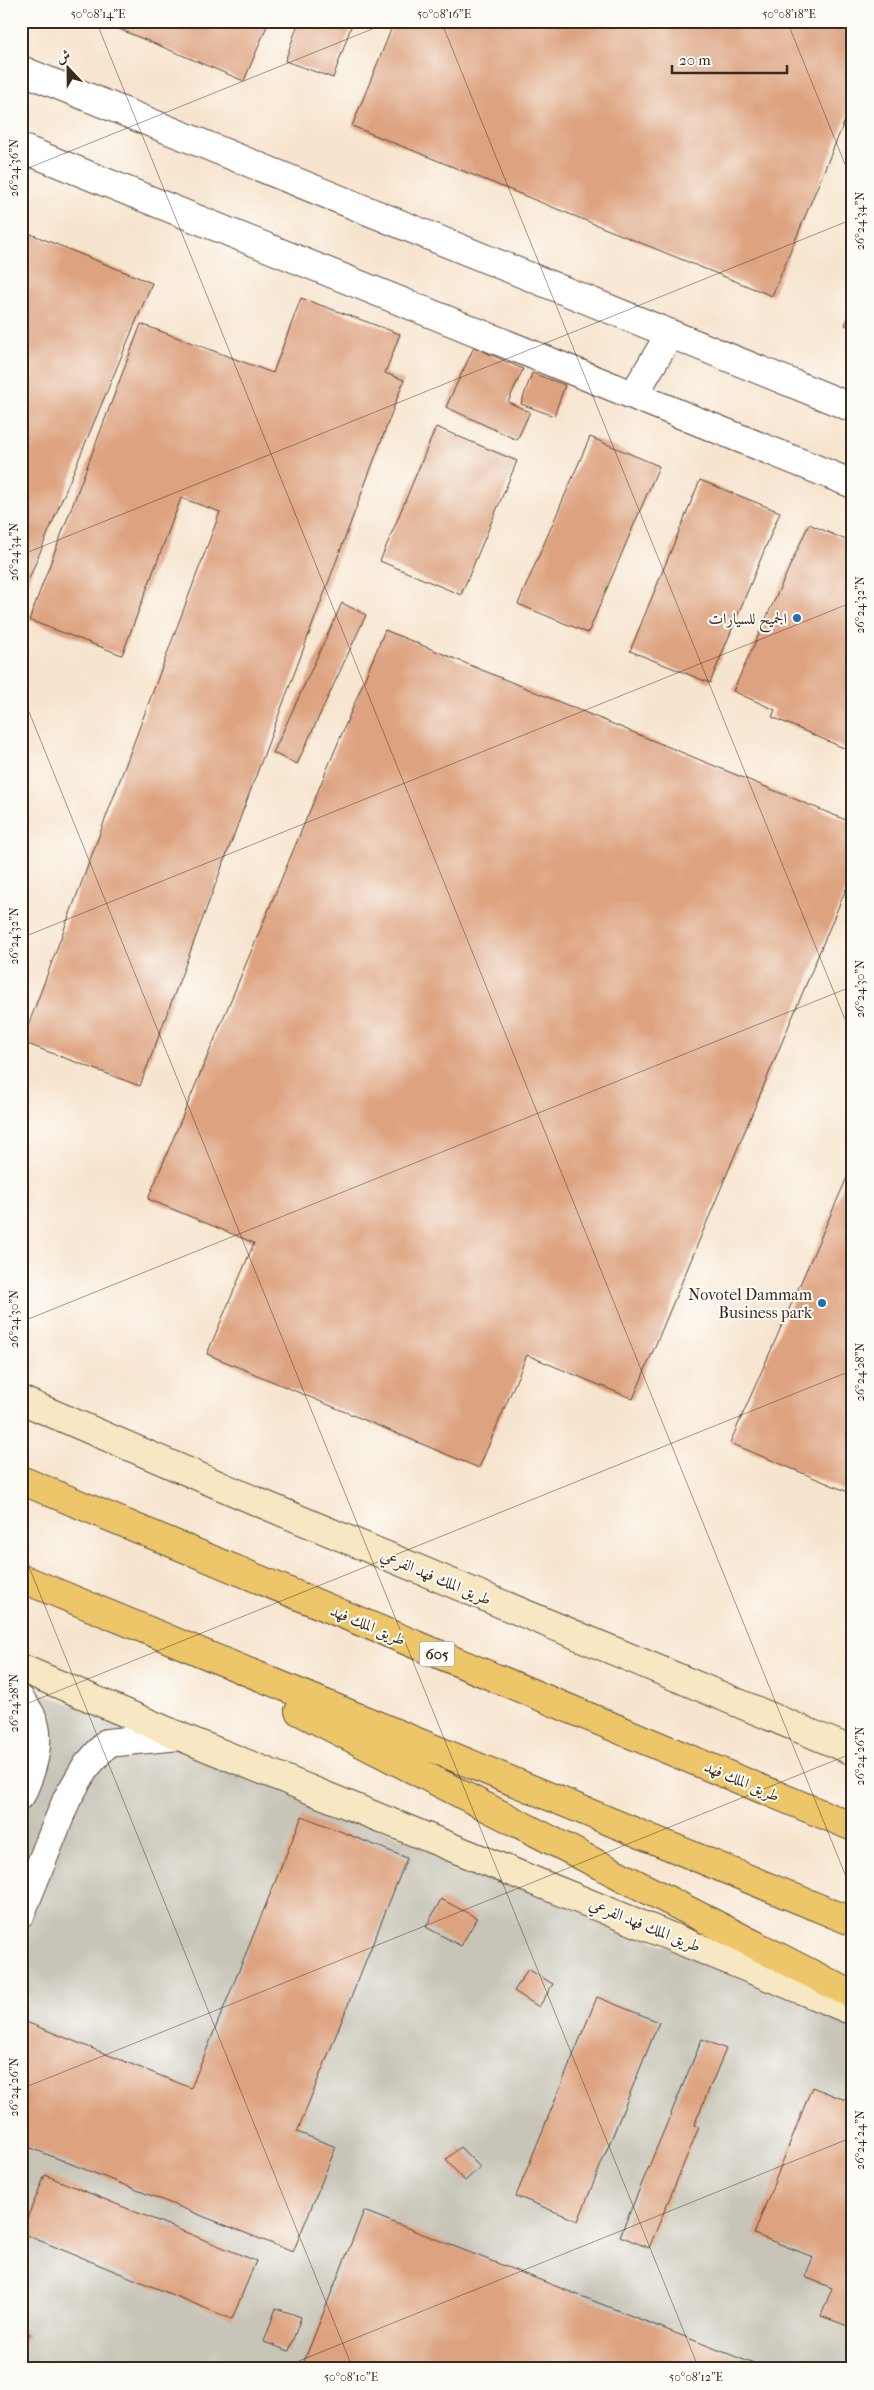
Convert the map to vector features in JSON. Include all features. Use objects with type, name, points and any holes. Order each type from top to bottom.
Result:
[{"type":"highway","name":"طريق الملك فهد","points":[[21,1480],[853,1827]]},
{"type":"highway","points":[[21,1578],[853,1922]]},
{"type":"highway","points":[[126,1623],[853,1996]]},
{"type":"main road","name":"طريق الملك فهد الفرعي","points":[[21,1400],[258,1502],[853,1751]]},
{"type":"main road","name":"طريق الملك فهد الفرعي","points":[[21,1668],[179,1736],[853,2012]]},
{"type":"street","points":[[21,70],[853,408]]},
{"type":"street","points":[[21,148],[853,484]]},
{"type":"street","points":[[634,394],[670,334]]},
{"type":"street","points":[[21,1700],[33,1719],[36,1745],[30,1776],[21,1795]]},
{"type":"street","points":[[21,1913],[66,1799],[85,1768],[107,1743],[179,1736]]},
{"type":"shaded area","points":[[21,1686],[117,1720],[853,2023],[853,2369],[21,2369]]},
{"type":"building","points":[[100,21],[269,21],[244,81]]},
{"type":"building","points":[[299,21],[353,21],[333,78],[285,61]]},
{"type":"building","points":[[384,21],[853,21],[853,101],[772,296],[352,126],[393,25]]},
{"type":"building","points":[[21,230],[152,283],[21,598]]},
{"type":"building","points":[[301,298],[400,334],[385,373],[404,380],[140,1086],[22,1042],[220,512],[181,498],[122,655],[29,620],[141,324],[273,373]]},
{"type":"building","points":[[853,307],[853,328],[845,325]]},
{"type":"building","points":[[474,347],[523,369],[508,402],[530,412],[517,440],[446,407]]},
{"type":"building","points":[[532,373],[565,385],[554,416],[521,404]]},
{"type":"building","points":[[436,427],[517,461],[461,595],[380,561]]},
{"type":"building","points":[[590,437],[659,466],[588,633],[518,604]]},
{"type":"building","points":[[700,480],[780,512],[710,683],[630,651]]},
{"type":"building","points":[[809,524],[853,543],[853,752],[772,717],[775,710],[733,691]]},
{"type":"building","points":[[342,603],[366,615],[297,764],[273,753]]},
{"type":"building","points":[[385,630],[853,823],[853,872],[633,1399],[527,1355],[479,1468],[207,1354],[254,1243],[148,1199]]},
{"type":"building","name":"Novotel Dammam Business park","points":[[853,1164],[853,1494],[730,1443]]},
{"type":"building","points":[[302,1816],[407,1858],[297,2132],[336,2147],[293,2252],[21,2144],[21,2020],[191,2088]]},
{"type":"building","points":[[441,1899],[477,1918],[461,1946],[426,1927]]},
{"type":"building","points":[[528,1969],[553,1984],[539,2007],[514,1991]]},
{"type":"building","points":[[597,1997],[659,2022],[578,2221],[516,2196]]},
{"type":"building","points":[[702,2039],[726,2049],[694,2125],[699,2127],[649,2248],[620,2236]]},
{"type":"building","points":[[812,2087],[853,2103],[853,2328],[821,2316],[832,2288],[805,2277],[813,2257],[754,2234]]},
{"type":"building","points":[[460,2147],[480,2167],[465,2181],[446,2160]]},
{"type":"building","points":[[45,2175],[256,2261],[232,2319],[21,2233]]},
{"type":"building","points":[[364,2211],[767,2369],[301,2369]]},
{"type":"building","points":[[276,2308],[301,2317],[289,2351],[264,2342]]},
{"type":"building","points":[[21,2329],[30,2334],[21,2347]]},
{"type":"place","name":"الجميح للسيارات","points":[[797,618]]},
{"type":"place","name":"Novotel Dammam Business park","points":[[822,1303]]}]
